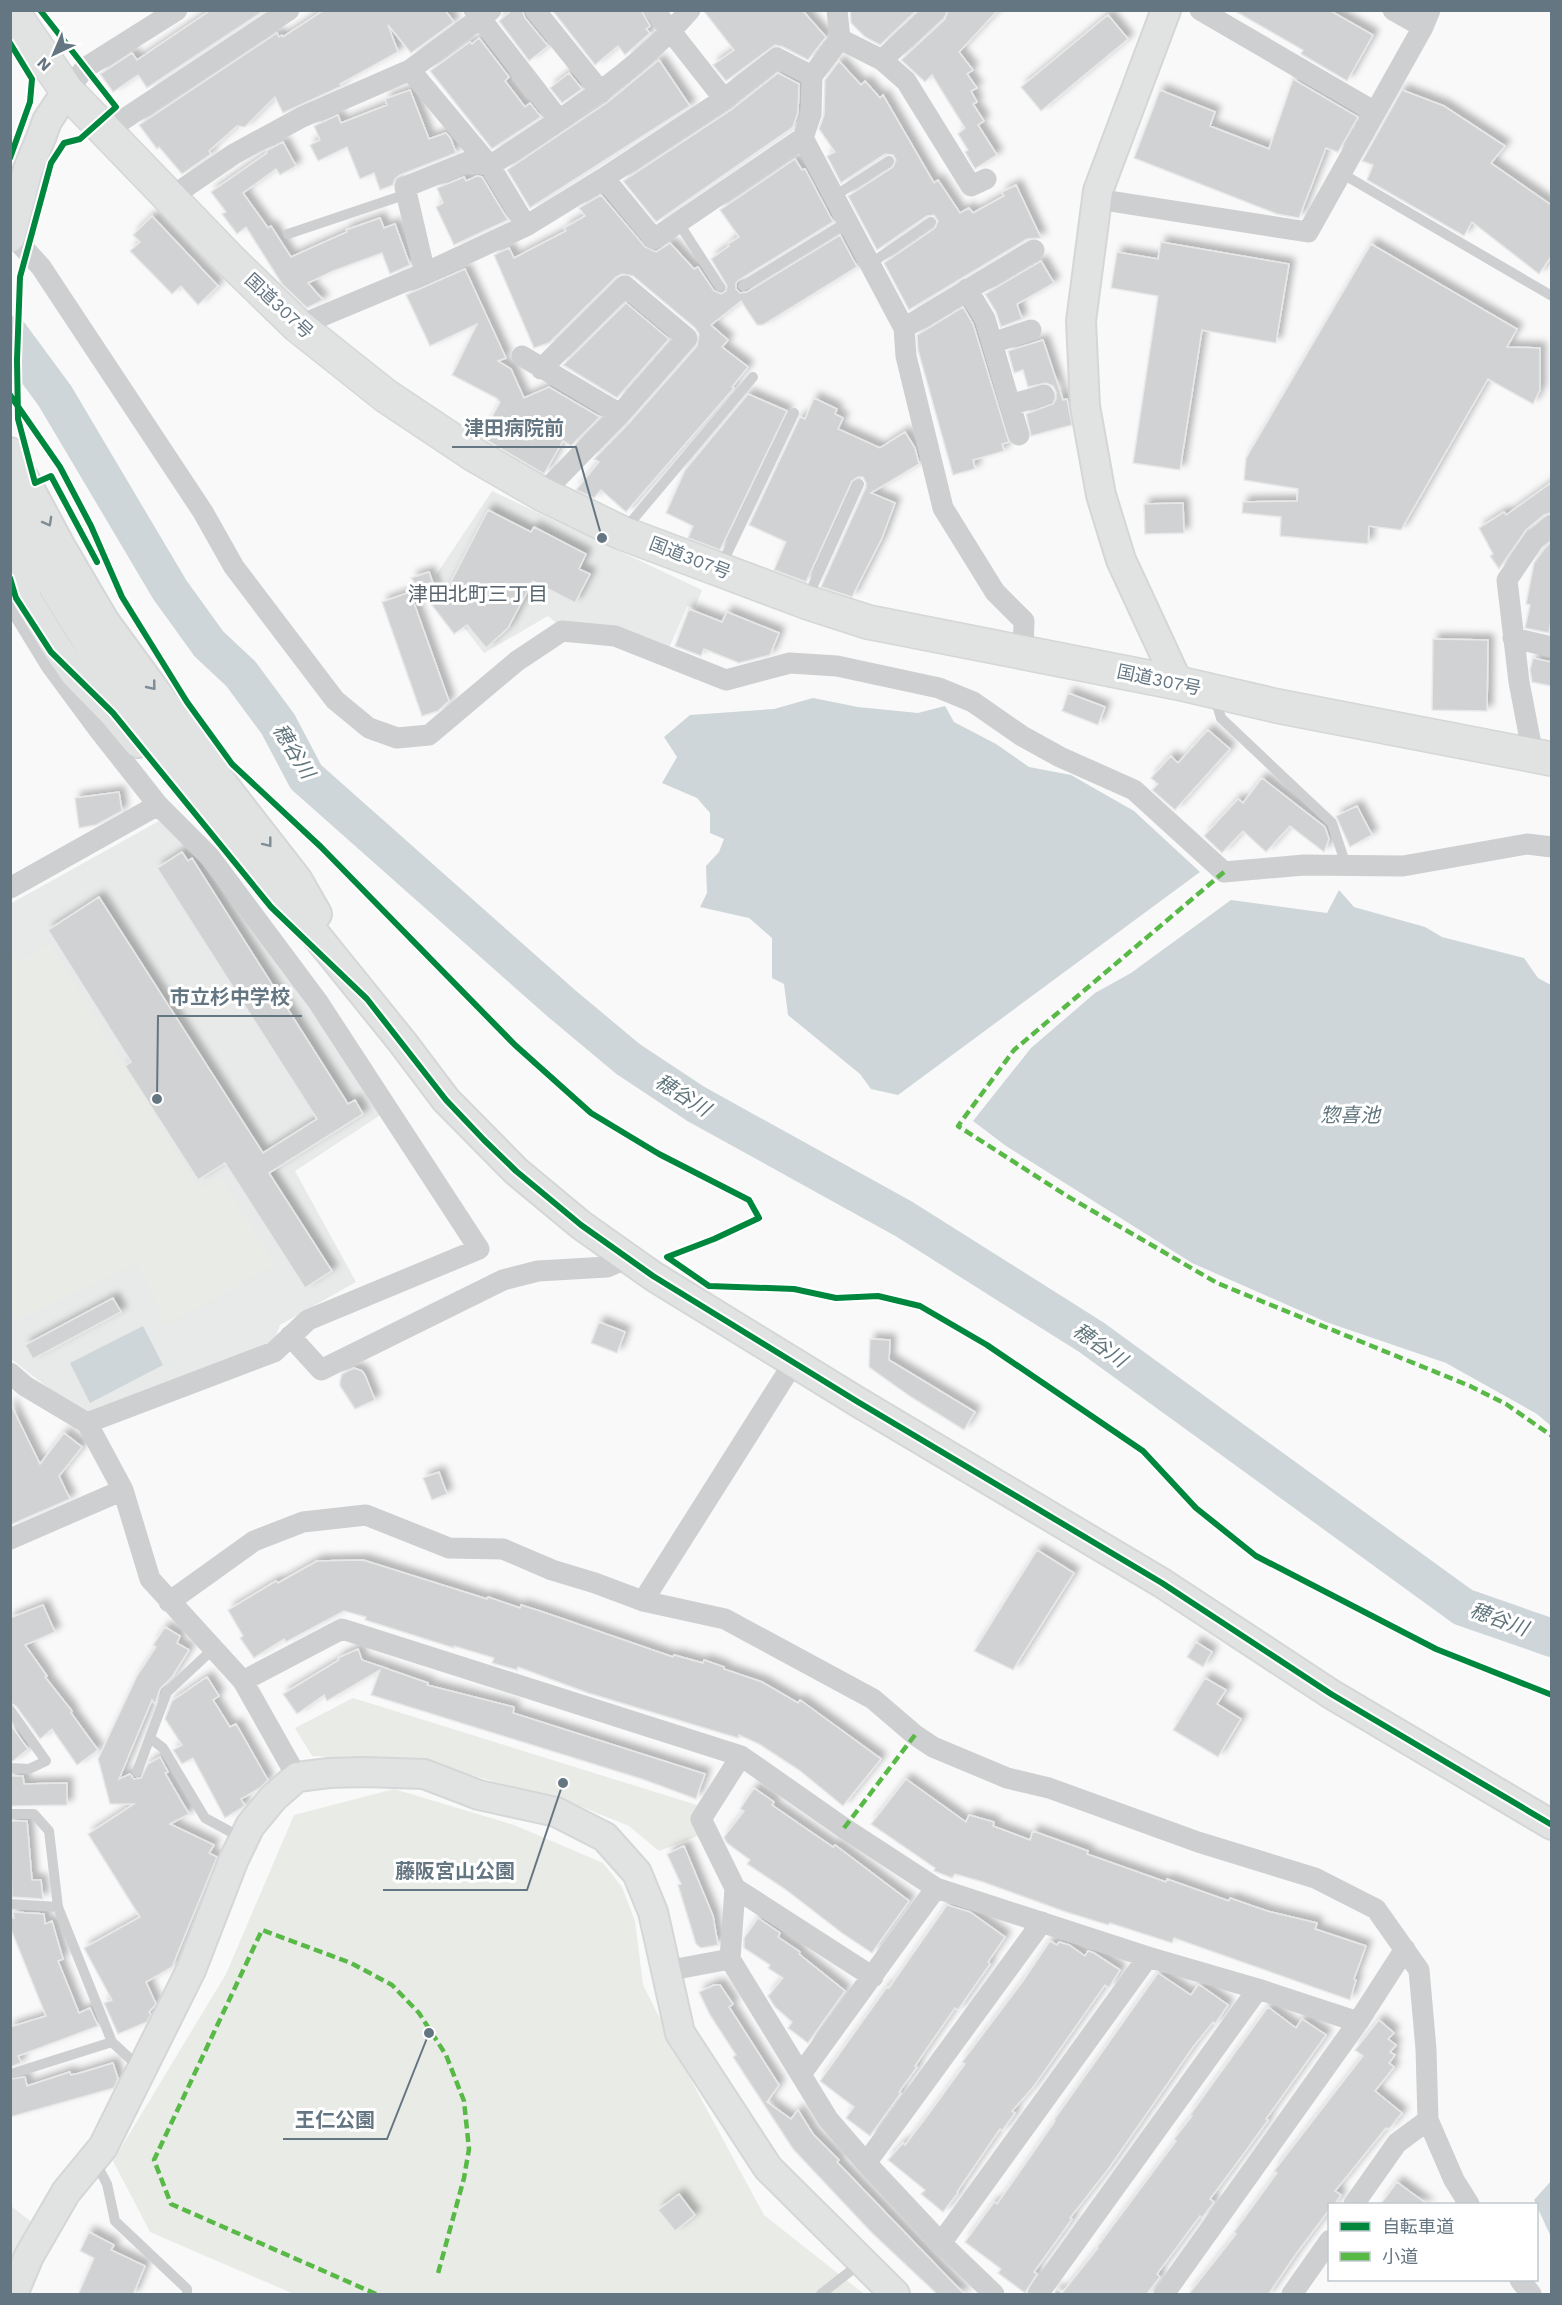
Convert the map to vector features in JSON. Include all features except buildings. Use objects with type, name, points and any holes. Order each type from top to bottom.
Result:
[{"type":"highway","name":"国道307号","points":[[11,10],[67,91],[171,196],[231,261],[298,326],[386,396],[476,456],[542,494],[622,533],[806,602],[868,622],[1542,757]]},
{"type":"street","points":[[10,238],[28,169],[47,122],[67,91],[85,68],[177,10]]},
{"type":"street","points":[[535,10],[601,92]]},
{"type":"street","points":[[654,10],[724,99]]},
{"type":"street","points":[[425,273],[405,188],[470,161],[490,166],[601,92],[672,31],[690,10]]},
{"type":"street","points":[[604,178],[654,239],[803,138],[811,114],[812,76],[840,39],[837,10]]},
{"type":"street","points":[[882,60],[936,10]]},
{"type":"street","points":[[1166,10],[1097,199],[1081,321],[1085,406],[1101,495],[1121,560],[1178,683]]},
{"type":"street","points":[[1200,10],[1375,112]]},
{"type":"street","points":[[1097,199],[1308,232],[1426,19],[1393,10]]},
{"type":"street","points":[[106,131],[288,11]]},
{"type":"street","points":[[171,196],[234,154],[302,117],[410,70],[482,13],[559,120]]},
{"type":"street","points":[[840,39],[882,60],[906,81],[972,186],[986,179]]},
{"type":"street","points":[[298,326],[425,273],[526,226],[724,99],[777,58],[812,76]]},
{"type":"street","points":[[410,70],[490,166],[526,226]]},
{"type":"street","points":[[803,138],[904,328],[906,356],[943,508],[995,592],[1024,621],[1023,652]]},
{"type":"street","points":[[10,233],[41,267],[203,512],[234,567],[335,700],[369,728],[396,738],[429,735],[517,661],[562,631],[615,636],[726,680],[790,663],[837,666],[939,687],[973,702],[1022,736],[1060,757],[1134,790],[1224,872],[1304,865],[1403,866],[1527,844],[1551,847]]},
{"type":"street","points":[[904,328],[1034,250]]},
{"type":"street","points":[[542,369],[625,286],[687,338],[620,414],[542,494]]},
{"type":"street","points":[[966,290],[985,319],[1018,435]]},
{"type":"street","points":[[992,343],[1031,330]]},
{"type":"street","points":[[522,356],[620,414]]},
{"type":"street","points":[[1010,405],[1044,395]]},
{"type":"street","points":[[10,452],[105,622],[226,789],[297,879],[368,999]]},
{"type":"street","points":[[10,476],[19,514],[54,590],[94,653],[152,732],[368,999],[446,1100],[516,1171],[581,1225],[628,1258],[794,1362],[1162,1583],[1331,1694],[1551,1825]]},
{"type":"street","points":[[1542,757],[1519,682],[1508,580],[1534,540],[1551,525]]},
{"type":"street","points":[[10,543],[28,601],[75,674],[113,713],[271,907],[368,999]]},
{"type":"street","points":[[10,598],[51,665],[158,805],[210,857],[318,1002],[479,1249],[308,1320],[274,1352],[87,1423]]},
{"type":"street","points":[[1513,638],[1551,647]]},
{"type":"street","points":[[10,888],[158,805]]},
{"type":"street","points":[[290,1336],[321,1370],[503,1280],[538,1271],[607,1267],[628,1258]]},
{"type":"street","points":[[643,1601],[794,1362]]},
{"type":"street","points":[[10,1373],[25,1386],[87,1423],[123,1490],[150,1579],[168,1602],[243,1681],[297,1777]]},
{"type":"street","points":[[10,1539],[123,1490]]},
{"type":"street","points":[[168,1602],[254,1541],[303,1522],[366,1515],[449,1548],[503,1549],[552,1570],[643,1601],[725,1619],[873,1699],[915,1735],[933,1747],[1007,1778],[1049,1788],[1198,1842],[1315,1878],[1376,1909],[1419,1970],[1426,2049],[1428,2120],[1454,2180],[1468,2203]]},
{"type":"street","points":[[243,1681],[342,1629],[741,1756],[844,1828],[936,1888],[1358,2022]]},
{"type":"street","points":[[741,1756],[701,1819],[735,1888],[730,1959],[828,2119],[941,2243],[994,2295]]},
{"type":"street","points":[[13,2295],[29,2256],[66,2192],[103,2147],[191,1970],[250,1826],[273,1798],[297,1777],[341,1772],[424,1774],[479,1795],[555,1812],[605,1837],[637,1873],[653,1912],[680,2033],[768,2168],[895,2295]]},
{"type":"street","points":[[735,1888],[873,1977]]},
{"type":"street","points":[[801,2074],[936,1888]]},
{"type":"street","points":[[866,2163],[1042,1922]]},
{"type":"street","points":[[1164,2295],[1358,2022],[1405,1949]]},
{"type":"street","points":[[941,2243],[1148,1957]]},
{"type":"street","points":[[666,1971],[730,1959]]},
{"type":"street","points":[[1038,2295],[1258,1989]]},
{"type":"street","points":[[1355,2203],[1396,2143],[1428,2120]]},
{"type":"street","points":[[1292,2295],[1328,2241]]},
{"type":"street","points":[[1521,2281],[1531,2295]]},
{"type":"lane","points":[[833,197],[890,161]]},
{"type":"lane","points":[[1341,173],[1551,296]]},
{"type":"lane","points":[[288,234],[407,194]]},
{"type":"lane","points":[[678,222],[720,287]]},
{"type":"lane","points":[[743,286],[847,222]]},
{"type":"lane","points":[[870,264],[931,222]]},
{"type":"lane","points":[[622,533],[753,377]]},
{"type":"lane","points":[[720,569],[794,413]]},
{"type":"lane","points":[[806,602],[859,484]]},
{"type":"lane","points":[[1213,691],[1221,718],[1332,823],[1346,865]]},
{"type":"lane","points":[[137,1772],[167,1692],[213,1649]]},
{"type":"lane","points":[[10,1710],[46,1761],[29,1770],[10,1768]]},
{"type":"lane","points":[[150,1738],[164,1748],[205,1818],[244,1839]]},
{"type":"lane","points":[[10,1814],[34,1814],[49,1831],[58,1907],[112,2042],[140,2069]]},
{"type":"lane","points":[[10,1904],[58,1907]]},
{"type":"lane","points":[[14,2073],[112,2042]]},
{"type":"lane","points":[[93,2158],[107,2184],[115,2221],[187,2289],[187,2295]]},
{"type":"lane","points":[[821,2295],[862,2262]]},
{"type":"shaded area","points":[[492,491],[702,590],[695,608],[687,606],[669,648],[561,627],[548,616],[484,653],[448,607],[436,575]]},
{"type":"shaded area","points":[[159,821],[223,883],[382,1114],[295,1171],[356,1282],[280,1325],[272,1346],[82,1414],[11,1359],[10,904]]},
{"type":"shaded area","points":[[50,944],[199,1189],[220,1177],[275,1264],[166,1326],[137,1262],[14,1322],[11,1314],[11,948],[20,962]]},
{"type":"shaded area","points":[[353,1698],[697,1805],[700,1835],[659,1851],[629,1826],[582,1807],[423,1761],[312,1756],[295,1728]]},
{"type":"shaded area","points":[[394,1789],[514,1825],[603,1863],[622,1887],[635,1921],[643,1985],[764,2215],[864,2294],[294,2294],[150,2232],[113,2161],[226,1974],[294,1815]]},
{"type":"shaded area","points":[[11,2206],[33,2223],[11,2274]]},
{"type":"water","points":[[813,698],[858,707],[918,713],[945,706],[954,722],[996,744],[1029,767],[1071,775],[1134,811],[1200,872],[898,1095],[871,1089],[860,1074],[788,1015],[784,984],[772,978],[772,938],[749,918],[700,907],[707,893],[706,866],[719,852],[724,839],[710,833],[710,813],[697,798],[662,783],[677,757],[664,737],[690,715],[774,709]]},
{"type":"water","name":"惣喜池","points":[[1339,890],[1354,907],[1425,927],[1442,937],[1524,958],[1538,978],[1551,985],[1551,1426],[1537,1414],[1446,1363],[1326,1322],[1192,1263],[1006,1146],[973,1121],[1031,1048],[1095,993],[1131,973],[1231,900],[1327,913]]},
{"type":"water","points":[[143,1326],[163,1365],[90,1403],[70,1363]]},
{"type":"water","points":[[1551,2181],[1551,2237],[1538,2209],[1538,2203],[1534,2200]]},
{"type":"waterway","name":"穂谷川","points":[[10,335],[55,396],[170,590],[209,644],[241,674],[278,724],[306,777],[561,1003],[628,1059],[696,1104],[904,1219],[1091,1337],[1463,1607],[1552,1638]]},
{"type":"marked path","points":[[1224,872],[1014,1050],[958,1126],[1067,1196],[1217,1283],[1470,1386],[1506,1404],[1552,1436]]},
{"type":"marked path","points":[[844,1828],[915,1735]]},
{"type":"marked path","points":[[376,2294],[171,2204],[154,2160],[262,1930],[351,1963],[392,1985],[419,2013],[446,2055],[464,2101],[469,2149],[464,2178],[437,2277]]},
{"type":"cycle path","points":[[40,10],[116,107],[80,139],[64,143],[51,163],[20,277],[17,360],[18,419],[35,483],[51,476],[97,562]]},
{"type":"cycle path","points":[[10,43],[32,79],[30,102],[10,158]]},
{"type":"cycle path","points":[[10,395],[60,467],[91,526],[122,597],[187,702],[232,764],[321,847],[515,1045],[591,1113],[659,1154],[749,1200],[759,1218],[667,1257],[709,1286],[794,1289],[836,1298],[878,1296],[920,1306],[987,1345],[1143,1451],[1196,1508],[1256,1556],[1436,1649],[1552,1695]]},
{"type":"cycle path","points":[[10,578],[16,598],[51,652],[113,713],[271,907],[367,999],[446,1100],[484,1140],[516,1171],[581,1225],[653,1276],[858,1402],[1162,1583],[1331,1694],[1552,1825]]},
{"type":"place","name":"津田病院前","points":[[602,538]]},
{"type":"place","name":"市立杉中学校","points":[[157,1099]]},
{"type":"place","name":"藤阪宮山公園","points":[[563,1783]]},
{"type":"place","name":"王仁公園","points":[[429,2033]]},
{"type":"district","name":"津田北町三丁目","points":[[478,594]]}]
